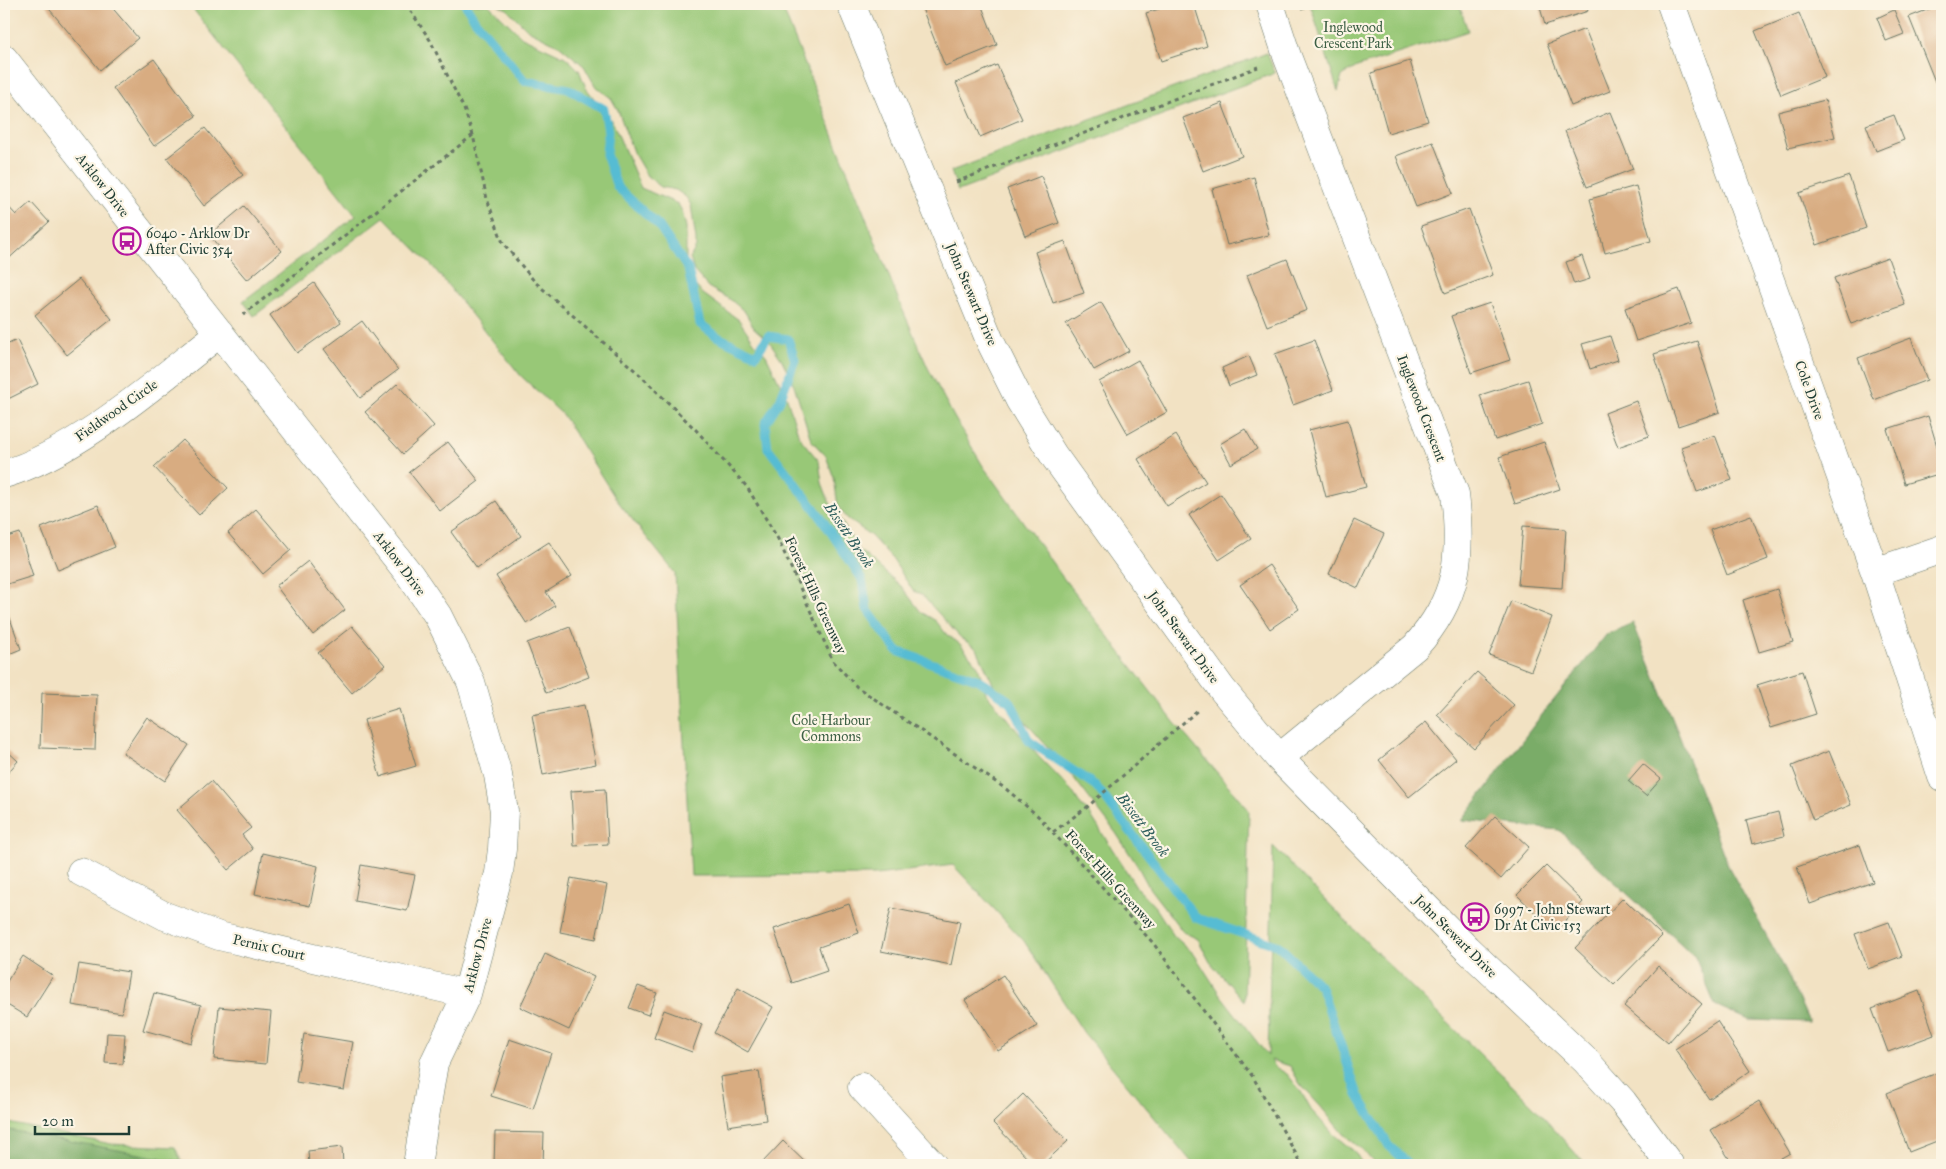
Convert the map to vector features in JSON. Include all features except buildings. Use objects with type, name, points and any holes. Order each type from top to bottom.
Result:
[{"type":"street","name":"John Stewart Drive","points":[[851,4],[990,341],[1020,401],[1054,456],[1222,689],[1279,758],[1467,949],[1586,1061],[1623,1102],[1670,1165]]},
{"type":"street","name":"Inglewood Crescent","points":[[1270,4],[1287,56],[1455,494],[1459,532],[1453,584],[1447,603],[1433,627],[1415,647],[1279,758]]},
{"type":"street","name":"Cole Drive","points":[[1671,4],[1875,572],[1942,778]]},
{"type":"street","name":"Arklow Drive","points":[[4,59],[410,575],[438,616],[471,682],[498,775],[504,811],[504,832],[499,873],[467,994],[434,1063],[418,1165]]},
{"type":"street","name":"Fieldwood Circle","points":[[4,474],[42,458],[71,442],[122,408],[220,334]]},
{"type":"street","points":[[1875,572],[1942,549]]},
{"type":"street","name":"Pernix Court","points":[[81,872],[165,916],[219,936],[467,994]]},
{"type":"street","points":[[862,1087],[932,1165]]},
{"type":"path","name":"Forest Hills Greenway","points":[[406,4],[430,40],[464,109],[473,135],[487,199],[503,243],[535,282],[639,374],[696,430],[747,487],[778,539],[833,661],[857,687],[1006,789],[1053,832],[1153,943],[1253,1077],[1302,1165]]},
{"type":"path","points":[[930,192],[1287,56]]},
{"type":"path","points":[[220,334],[473,135]]},
{"type":"path","points":[[1053,832],[1086,808],[1222,689]]},
{"type":"green space","name":"Cole Harbour Commons","points":[[189,4],[488,4],[522,37],[565,57],[579,70],[586,88],[613,123],[641,188],[678,204],[686,227],[686,268],[690,280],[702,293],[739,320],[754,342],[766,355],[787,398],[799,437],[819,461],[822,483],[829,501],[859,550],[901,586],[921,612],[936,621],[947,635],[960,644],[978,666],[986,693],[1038,756],[1072,791],[1082,807],[1088,811],[1137,888],[1156,908],[1174,936],[1194,954],[1219,993],[1268,1056],[1273,846],[1387,963],[1534,1107],[1586,1165],[1379,1165],[1372,1161],[1363,1150],[1343,1134],[1300,1084],[1290,1066],[1271,1060],[1275,1067],[1287,1074],[1300,1090],[1311,1110],[1334,1135],[1355,1152],[1363,1165],[1194,1165],[1084,1033],[1024,941],[953,865],[877,875],[691,876],[675,573],[616,499],[562,414],[521,376],[434,268],[384,217],[254,316],[243,301],[356,216]]},
{"type":"green space","points":[[497,4],[781,4],[901,306],[928,368],[954,417],[983,466],[1061,575],[1174,722],[1249,810],[1244,1001],[1210,962],[1198,939],[1183,932],[1150,889],[1116,833],[1063,764],[995,688],[977,649],[960,637],[921,594],[913,591],[893,560],[871,536],[847,518],[838,506],[834,478],[826,456],[811,440],[794,385],[782,360],[769,341],[754,328],[745,312],[731,300],[708,287],[694,271],[690,258],[696,247],[696,240],[691,205],[686,197],[676,190],[661,187],[647,176],[633,152],[618,110],[611,98],[596,87],[584,66],[560,46],[528,30],[507,9]]},
{"type":"green space","name":"Inglewood Crescent Park","points":[[1310,4],[1459,4],[1468,31],[1357,67],[1342,76],[1338,91]]},
{"type":"green space","points":[[1267,53],[1275,73],[958,191],[951,171]]},
{"type":"green space","points":[[1633,623],[1681,740],[1728,866],[1785,969],[1809,1022],[1749,1020],[1715,1005],[1695,957],[1559,830],[1462,820],[1537,721],[1607,634]]},
{"type":"green space","points":[[4,1122],[111,1144],[175,1147],[183,1165],[4,1165]]},
{"type":"green space","points":[[4,1129],[193,1164],[194,1165],[4,1165]]},
{"type":"waterway","name":"Bissett Brook","points":[[465,4],[475,20],[525,81],[569,89],[604,109],[608,131],[606,154],[617,187],[659,226],[688,269],[700,324],[718,337],[756,355],[768,336],[788,339],[795,360],[780,400],[765,424],[768,448],[818,513],[862,579],[867,609],[897,651],[979,680],[1011,702],[1029,741],[1096,786],[1196,918],[1279,946],[1321,987],[1358,1095],[1389,1146],[1410,1165]]},
{"type":"place","name":"6040 - Arklow Dr After Civic 354","points":[[127,241]]},
{"type":"place","name":"6997 - John Stewart Dr At Civic 153","points":[[1475,917]]}]
